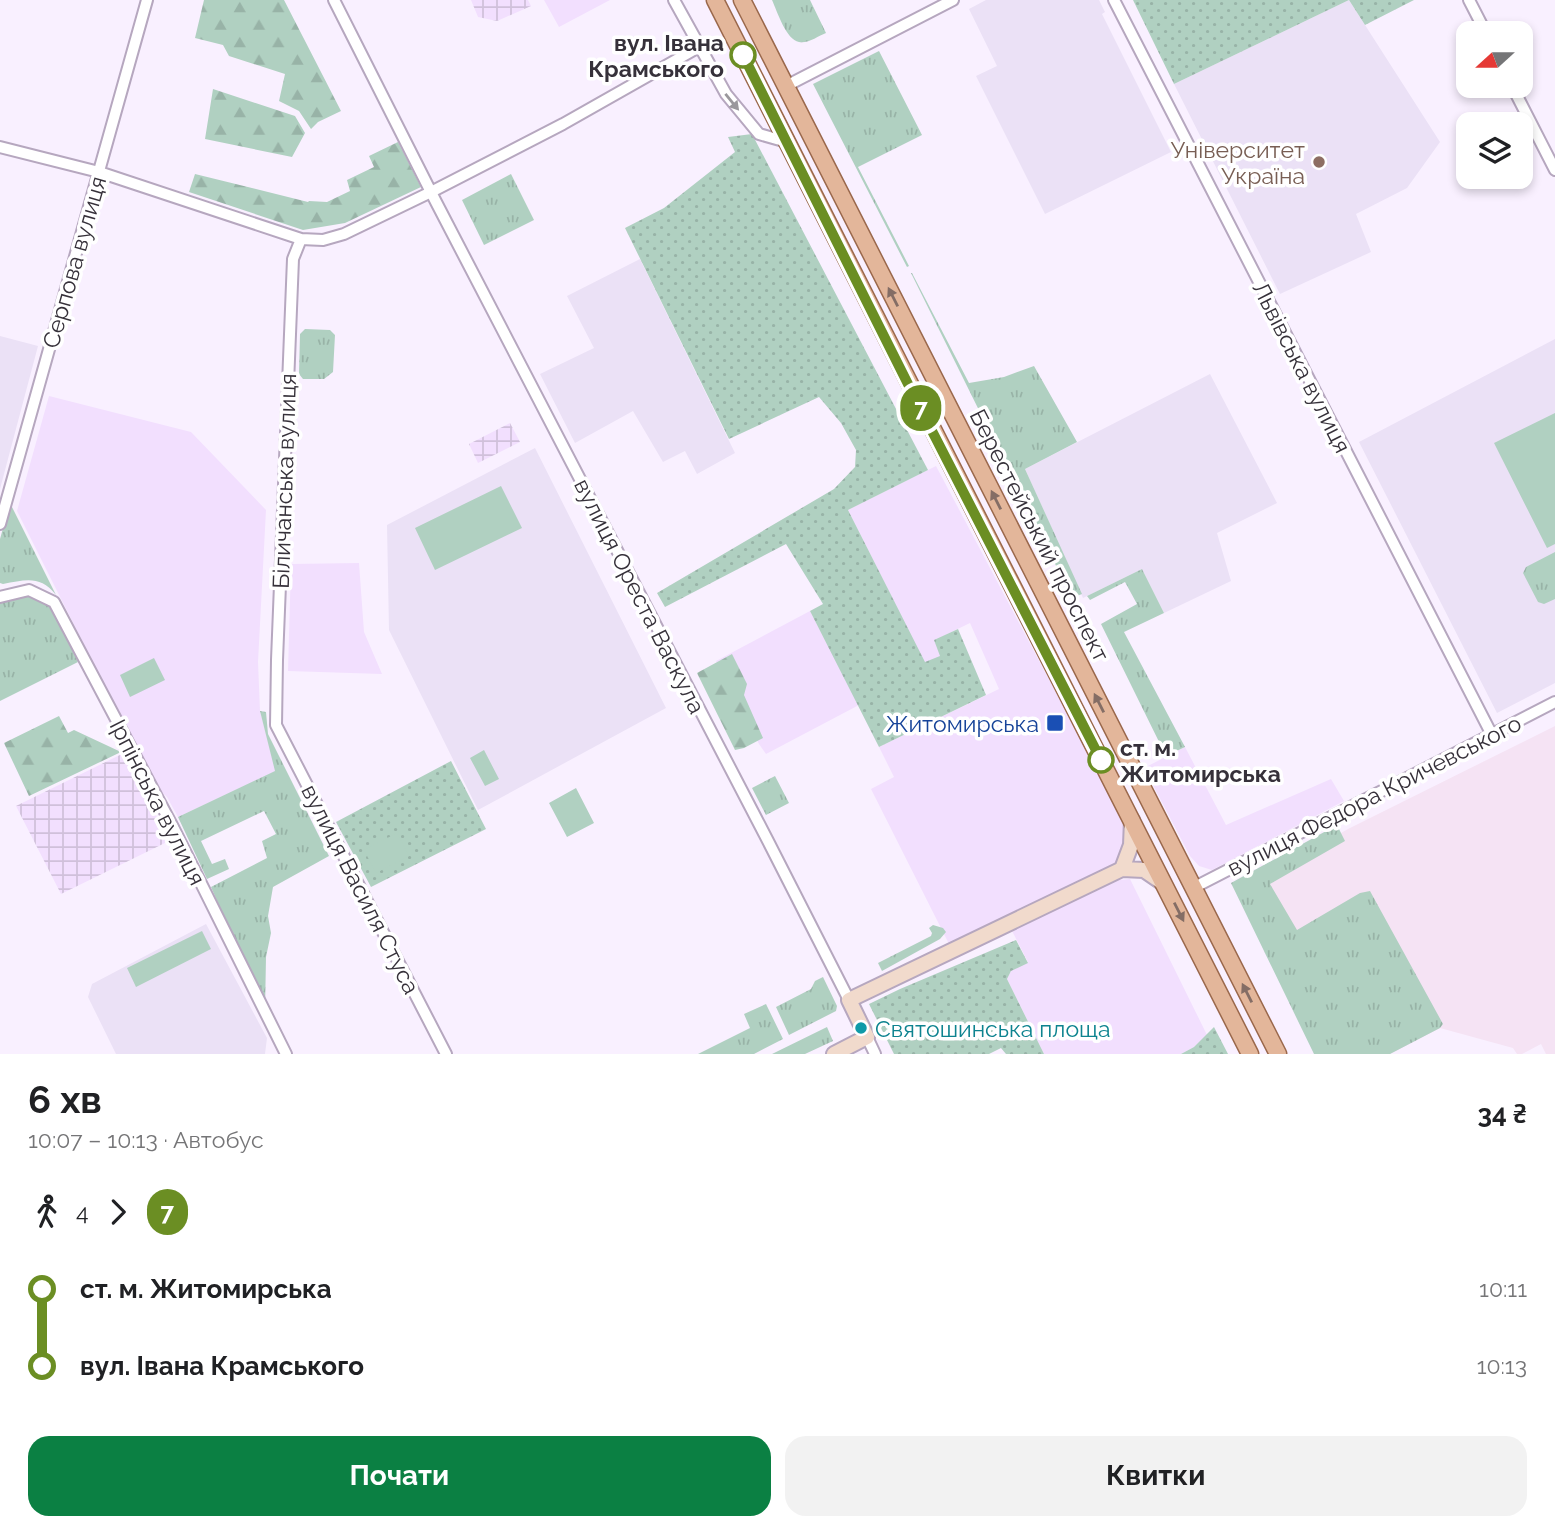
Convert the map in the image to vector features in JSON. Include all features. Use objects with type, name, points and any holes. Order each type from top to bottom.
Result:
[{"type":"main road","points":[[715,0],[1250,1054]]},
{"type":"main road","name":"Берестейський проспект","points":[[742,0],[1278,1054]]},
{"type":"street","name":"Серпова вулиця","points":[[0,524],[148,0]]},
{"type":"street","name":"вулиця Ореста Васкула","points":[[334,0],[849,1000]]},
{"type":"street","points":[[674,0],[726,94],[759,134],[787,142]]},
{"type":"street","points":[[786,86],[953,0]]},
{"type":"street","name":"Львівська вулиця","points":[[1114,0],[1492,734]]},
{"type":"street","points":[[1469,0],[1480,21]]},
{"type":"street","points":[[0,147],[99,173],[300,239],[323,240],[344,234],[431,192],[563,124],[699,47]]},
{"type":"street","points":[[1518,98],[1555,170]]},
{"type":"street","name":"Біличанська вулиця","points":[[276,725],[293,259],[300,239]]},
{"type":"street","name":"Ірпінська вулиця","points":[[0,597],[29,590],[54,602],[174,829],[286,1054]]},
{"type":"street","name":"вулиця Федора Кричевського","points":[[1193,888],[1555,702]]},
{"type":"street","name":"вулиця Василя Стуса","points":[[276,725],[446,1054]]},
{"type":"street","points":[[1122,869],[1131,845],[1132,820]]},
{"type":"street","points":[[875,1054],[849,1000],[1122,869],[1144,870],[1164,884]]},
{"type":"street","points":[[834,1054],[867,1037]]},
{"type":"shaded area","points":[[471,0],[528,0],[531,6],[497,21],[478,17]]},
{"type":"shaded area","points":[[544,0],[610,0],[559,27]]},
{"type":"shaded area","points":[[986,0],[1099,0],[1105,12],[1102,14],[1171,152],[1045,214],[976,76],[997,66],[969,9]]},
{"type":"shaded area","name":"Університет Україна","points":[[1349,0],[1440,142],[1407,188],[1356,214],[1371,252],[1280,294],[1174,84]]},
{"type":"shaded area","points":[[640,259],[735,453],[697,474],[685,451],[663,462],[633,411],[575,443],[540,374],[594,348],[567,296]]},
{"type":"shaded area","points":[[0,336],[38,346],[0,489]]},
{"type":"shaded area","points":[[1555,339],[1555,683],[1497,713],[1359,442]]},
{"type":"shaded area","points":[[1210,374],[1277,503],[1217,533],[1231,581],[1164,613],[1142,569],[1083,598],[1025,469]]},
{"type":"shaded area","points":[[49,396],[191,432],[266,510],[258,662],[260,711],[276,771],[178,817],[167,797],[154,785],[17,511]]},
{"type":"shaded area","points":[[510,423],[520,442],[478,463],[469,444]]},
{"type":"shaded area","points":[[535,448],[666,708],[478,810],[389,630],[387,525]]},
{"type":"shaded area","points":[[936,466],[1126,825],[1122,862],[950,946],[871,789],[894,777],[879,747],[999,689],[970,623],[935,640],[941,656],[925,663],[848,510]]},
{"type":"shaded area","points":[[359,563],[364,632],[382,674],[288,671],[291,564]]},
{"type":"shaded area","points":[[810,611],[859,705],[766,754],[716,661]]},
{"type":"shaded area","points":[[1555,726],[1555,1054],[1546,1054],[1541,1044],[1517,1054],[1513,1048],[1440,1028],[1390,1054],[1352,1054],[1260,879],[1348,829]]},
{"type":"shaded area","points":[[1185,747],[1226,825],[1331,779],[1344,801],[1212,870],[1199,866],[1190,856],[1144,768]]},
{"type":"shaded area","points":[[128,751],[152,795],[149,802],[169,841],[61,894],[16,806]]},
{"type":"shaded area","points":[[1130,879],[1207,1035],[1181,1054],[1044,1054],[1007,979],[1011,971],[1028,962],[1011,929],[1093,889],[1118,880]]},
{"type":"shaded area","points":[[206,924],[267,1038],[265,1054],[116,1054],[88,997],[92,984]]},
{"type":"green space","points":[[204,0],[284,0],[341,111],[318,122],[311,129],[299,111],[279,101],[285,74],[229,56],[223,45],[195,38]]},
{"type":"green space","points":[[772,0],[810,0],[826,33],[806,42],[794,40],[782,24]]},
{"type":"green space","points":[[1133,0],[1349,0],[1174,84]]},
{"type":"green space","points":[[1349,0],[1414,0],[1365,25]]},
{"type":"green space","points":[[879,51],[922,135],[858,167],[909,266],[907,267],[813,84]]},
{"type":"green space","points":[[213,89],[295,116],[305,133],[292,157],[205,139]]},
{"type":"green space","points":[[752,134],[928,470],[848,510],[925,662],[940,656],[934,640],[958,629],[986,695],[879,747],[810,611],[823,604],[786,544],[665,607],[657,593],[834,489],[855,467],[856,450],[841,423],[819,397],[729,439],[625,228],[664,208],[735,152],[728,137]]},
{"type":"green space","points":[[398,142],[421,187],[345,223],[303,230],[189,192],[195,174],[308,202],[327,202],[350,191],[347,180],[374,167],[369,156]]},
{"type":"green space","points":[[511,174],[534,220],[484,245],[462,200]]},
{"type":"green space","points":[[911,273],[969,383],[1004,377],[1034,366],[1077,442],[1025,469],[1082,594],[1072,598]]},
{"type":"green space","points":[[305,329],[330,330],[335,335],[333,372],[324,379],[303,379],[299,374],[300,334]]},
{"type":"green space","points":[[1555,413],[1555,544],[1547,548],[1494,443]]},
{"type":"green space","points":[[501,486],[522,528],[435,570],[415,528]]},
{"type":"green space","points":[[10,503],[56,595],[44,584],[32,580],[0,583],[0,539]]},
{"type":"green space","points":[[1555,552],[1555,599],[1544,604],[1538,602],[1523,573],[1526,567]]},
{"type":"green space","points":[[1142,569],[1164,613],[1124,632],[1185,747],[1166,756],[1101,624],[1137,604],[1125,582],[1090,600],[1087,596]]},
{"type":"green space","points":[[24,594],[51,605],[78,662],[0,701],[0,601]]},
{"type":"green space","points":[[732,654],[747,684],[744,695],[763,738],[735,750],[697,673]]},
{"type":"green space","points":[[154,658],[165,680],[130,697],[120,675]]},
{"type":"green space","points":[[260,711],[266,712],[268,734],[329,856],[273,887],[268,916],[271,933],[266,957],[265,1011],[211,887],[267,858],[262,841],[276,834],[264,811],[201,841],[212,864],[225,859],[229,869],[207,879],[178,817],[275,771]]},
{"type":"green space","points":[[59,716],[68,733],[74,730],[121,752],[29,796],[4,743]]},
{"type":"green space","points":[[484,750],[499,779],[485,786],[470,758]]},
{"type":"green space","points":[[451,761],[486,829],[371,887],[336,822]]},
{"type":"green space","points":[[775,776],[789,803],[766,815],[752,788]]},
{"type":"green space","points":[[576,788],[594,823],[567,837],[549,803]]},
{"type":"green space","points":[[1337,825],[1345,841],[1270,884],[1297,930],[1360,893],[1370,891],[1443,1024],[1390,1054],[1314,1054],[1231,883]]},
{"type":"green space","points":[[397,833],[409,856],[376,873],[364,850]]},
{"type":"green space","points":[[933,925],[946,932],[940,939],[882,971],[878,963],[931,936],[929,928]]},
{"type":"green space","points":[[202,931],[211,949],[136,987],[127,968]]},
{"type":"green space","points":[[1016,940],[1028,963],[1011,971],[1007,979],[1044,1054],[1006,1054],[1001,1048],[989,1054],[894,1054],[869,1004]]},
{"type":"green space","points":[[823,977],[837,1006],[836,1011],[789,1035],[776,1007],[811,989],[815,981]]},
{"type":"green space","points":[[766,1004],[783,1039],[754,1054],[698,1054],[750,1028],[744,1014]]},
{"type":"green space","points":[[827,1027],[833,1041],[805,1054],[772,1054]]},
{"type":"green space","points":[[1214,1027],[1228,1054],[1181,1054],[1194,1047]]},
{"type":"bus line","name":"7","points":[[743,55],[1101,760]]},
{"type":"place","name":"вул. Івана Крамського","points":[[743,55]]},
{"type":"place","name":"Університет Україна","points":[[1319,162]]},
{"type":"place","name":"Житомирська","points":[[1055,723]]},
{"type":"place","name":"ст. м. Житомирська","points":[[1101,760]]},
{"type":"place","name":"Святошинська площа","points":[[861,1028]]}]
